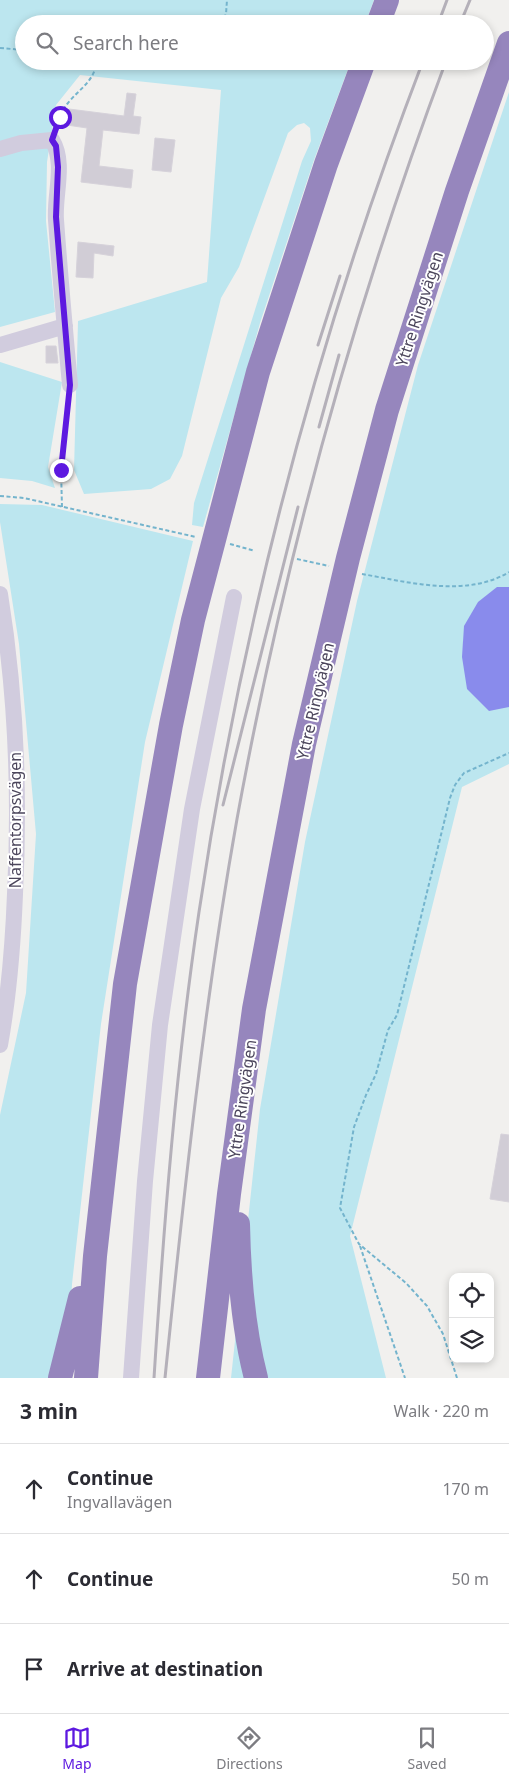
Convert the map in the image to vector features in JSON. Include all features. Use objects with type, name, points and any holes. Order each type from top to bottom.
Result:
[{"type":"highway","points":[[381,15],[387,0]]},
{"type":"highway","name":"Yttre Ringvägen","points":[[208,1378],[229,1194],[254,1009],[304,744],[348,558],[387,410],[457,191],[509,43]]},
{"type":"highway","points":[[86,1378],[99,1221],[125,984],[170,725],[193,620],[258,372],[326,164],[361,70]]},
{"type":"highway","points":[[254,1009],[238,1225],[244,1317],[256,1378]]},
{"type":"highway","points":[[60,1378],[99,1221]]},
{"type":"street","points":[[0,149],[21,143],[52,140],[56,146],[58,167],[56,217],[70,385]]},
{"type":"street","points":[[0,345],[65,326]]},
{"type":"street","name":"Naffentorpsvägen","points":[[0,594],[11,673],[18,805],[14,920],[9,979],[0,1045]]},
{"type":"street","points":[[132,1378],[146,1172],[160,1025],[192,809],[234,597]]},
{"type":"path","points":[[226,15],[227,0]]},
{"type":"path","points":[[0,48],[15,49]]},
{"type":"path","points":[[52,140],[67,104],[90,81],[94,70]]},
{"type":"path","points":[[62,507],[61,470],[70,385]]},
{"type":"path","points":[[0,496],[24,498],[199,537]]},
{"type":"path","points":[[229,544],[255,551]]},
{"type":"path","points":[[298,559],[336,568]]},
{"type":"path","points":[[356,572],[437,587],[486,582],[509,572]]},
{"type":"path","points":[[405,1378],[359,1244],[340,1208],[354,1127],[376,1074],[388,1030],[397,1015],[450,798],[455,785],[464,773],[509,753]]},
{"type":"path","points":[[359,1244],[406,1284],[427,1306],[443,1334],[456,1378]]},
{"type":"shaded area","points":[[0,0],[374,0],[368,15],[15,15],[15,70],[348,70],[314,160],[260,323],[203,527],[192,525],[194,503],[302,161],[311,141],[310,128],[304,123],[297,125],[288,133],[239,267],[221,298],[182,456],[170,479],[151,489],[84,494],[74,470],[78,321],[207,282],[221,90],[80,75],[56,105],[47,162],[46,221],[55,312],[0,327]]},
{"type":"shaded area","points":[[509,92],[509,764],[462,787],[350,1236],[386,1378],[231,1378],[260,1109],[305,842],[357,601],[418,365]]},
{"type":"shaded area","points":[[0,362],[62,382],[48,467],[55,488],[32,481],[0,478]]},
{"type":"shaded area","points":[[0,504],[42,505],[193,541],[145,742],[101,1024],[72,1284],[67,1378],[0,1378],[0,1115],[26,993],[36,834],[19,644],[0,522]]},
{"type":"shaded area","points":[[497,587],[509,587],[509,707],[489,711],[467,689],[462,657],[464,626],[478,602]]},
{"type":"building","points":[[127,93],[136,94],[133,116],[141,117],[139,134],[103,130],[99,166],[133,170],[131,188],[81,182],[87,128],[67,125],[69,109],[124,116]]},
{"type":"building","points":[[155,138],[175,140],[171,172],[152,170]]},
{"type":"building","points":[[78,242],[114,246],[113,256],[94,253],[93,278],[76,277]]},
{"type":"building","points":[[46,346],[56,346],[58,363],[46,363]]},
{"type":"building","points":[[501,1134],[509,1135],[509,1202],[490,1199]]},
{"type":"railway","points":[[441,15],[447,0]]},
{"type":"railway","points":[[464,15],[470,0]]},
{"type":"railway","points":[[154,1378],[177,1086],[191,970],[217,803],[237,695],[261,588],[317,374],[385,164],[420,70]]},
{"type":"railway","points":[[165,1378],[187,1168],[214,959],[237,819],[256,722],[300,531],[352,341],[381,247],[443,70]]},
{"type":"railway","points":[[318,345],[340,276]]},
{"type":"railway","points":[[319,427],[339,355]]},
{"type":"railway","points":[[223,805],[298,507]]},
{"type":"route","points":[[60,117],[52,140],[56,146],[58,167],[56,217],[70,385],[61,470]]}]
